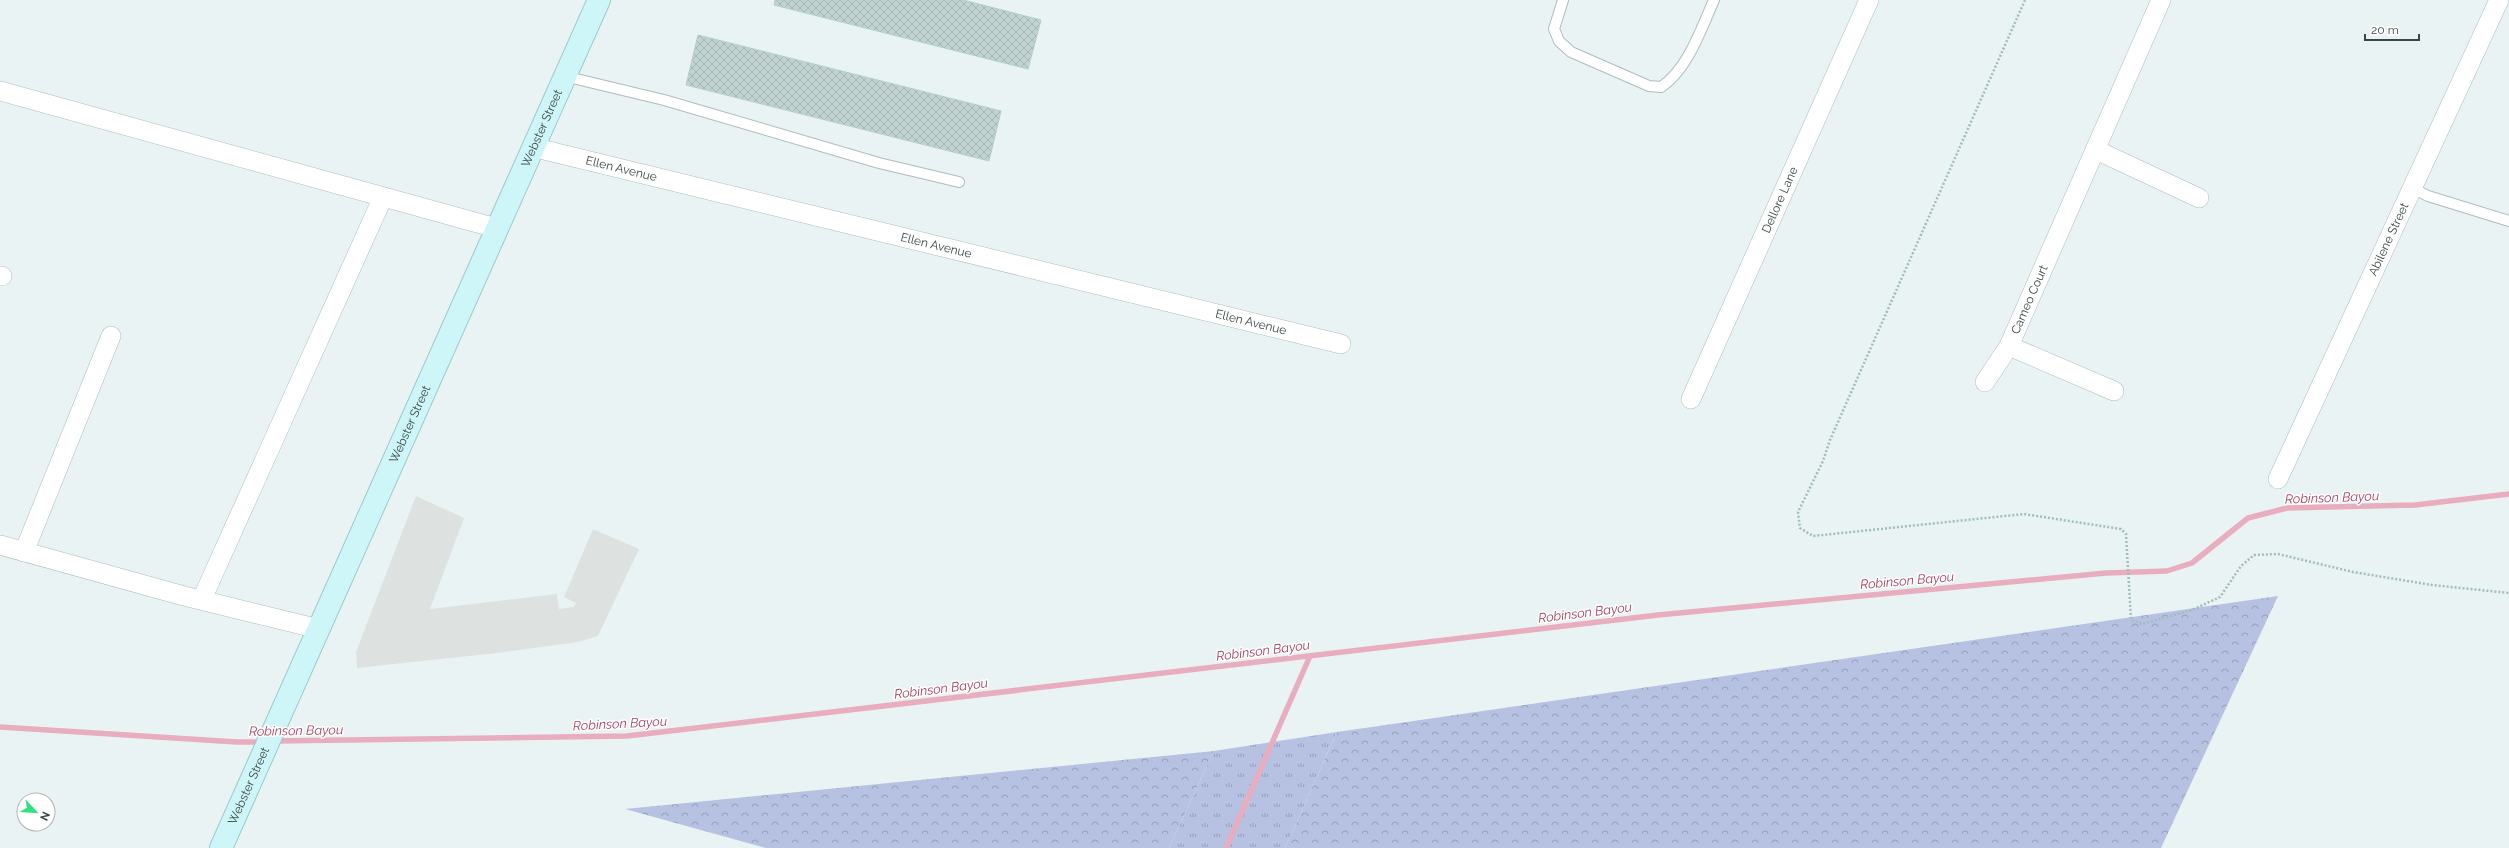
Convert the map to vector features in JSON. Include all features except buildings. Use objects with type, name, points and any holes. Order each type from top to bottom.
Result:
[{"type":"street","name":"Webster Street","points":[[221,848],[532,147],[599,0]]},
{"type":"street","name":"Dellore Lane","points":[[1691,399],[1869,0]]},
{"type":"street","name":"Cameo Court","points":[[2114,391],[2009,346],[2096,150],[2160,0]]},
{"type":"street","name":"Abilene Street","points":[[2278,479],[2499,0]]},
{"type":"street","points":[[0,91],[496,228]]},
{"type":"street","name":"Ellen Avenue","points":[[532,147],[1341,344]]},
{"type":"street","points":[[2096,150],[2199,198]]},
{"type":"street","points":[[202,599],[383,197]]},
{"type":"street","points":[[24,552],[111,336]]},
{"type":"street","points":[[1985,382],[2009,346]]},
{"type":"street","points":[[0,545],[184,596],[202,599],[319,629]]},
{"type":"lane","points":[[1563,0],[1554,29],[1559,41],[1571,52],[1649,86],[1661,88],[1673,80],[1700,32],[1714,0]]},
{"type":"lane","points":[[564,76],[664,100],[879,163],[959,182]]},
{"type":"lane","points":[[2412,188],[2428,196],[2509,221]]},
{"type":"path","points":[[2025,0],[1836,426],[1823,461],[1798,512],[1800,528],[1813,536],[2024,514],[2121,529],[2127,538],[2131,620],[2142,624],[2192,610],[2220,597],[2241,566],[2254,555],[2278,554],[2354,572],[2432,584],[2509,593]]},
{"type":"green space","points":[[2278,596],[2161,848],[1285,848],[1337,732]]},
{"type":"green space","points":[[1337,732],[1285,848],[1169,848],[1214,751]]},
{"type":"green space","points":[[1214,751],[1169,848],[766,848],[625,809]]},
{"type":"shaded area","points":[[416,496],[464,518],[430,609],[557,594],[559,609],[574,607],[576,603],[564,597],[593,529],[639,549],[598,636],[578,642],[497,653],[357,668],[356,652]]},
{"type":"waterway","name":"Robinson Bayou","points":[[274,741],[627,736],[1658,615],[2106,573],[2167,571],[2192,563],[2248,518],[2287,508],[2415,505],[2509,494]]},
{"type":"waterway","points":[[1226,848],[1310,656]]},
{"type":"waterway","name":"Robinson Bayou","points":[[0,727],[237,742],[263,742]]}]
